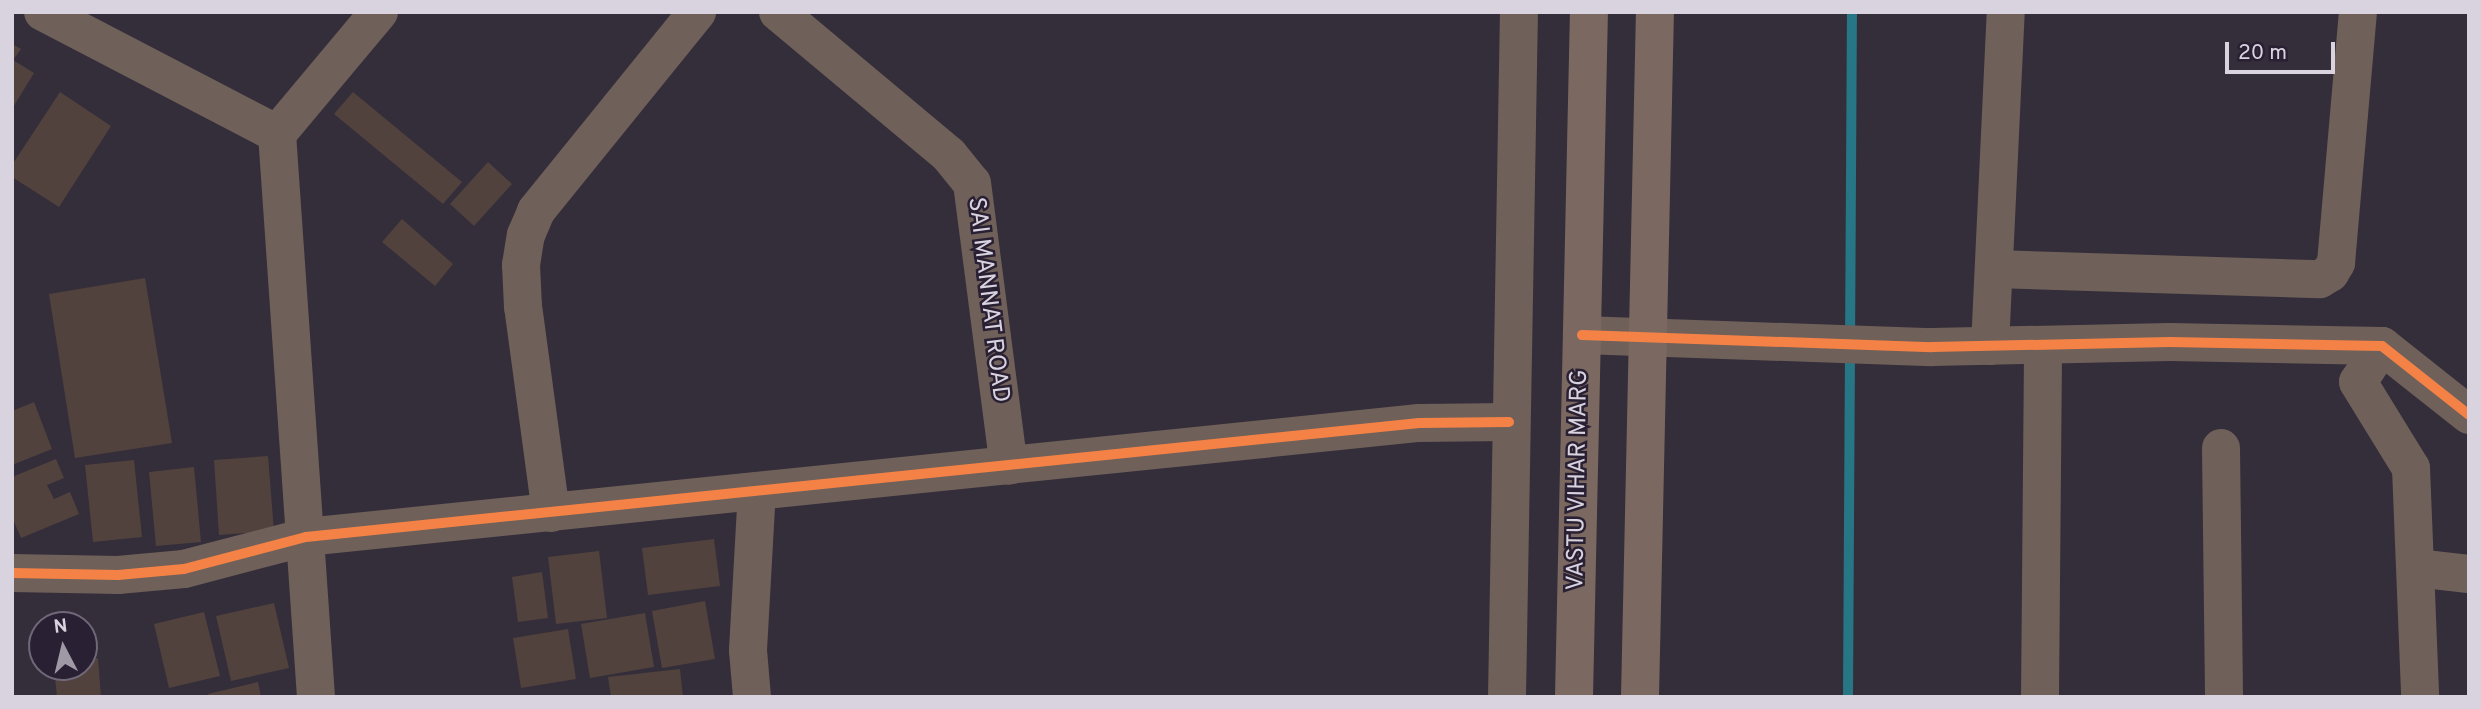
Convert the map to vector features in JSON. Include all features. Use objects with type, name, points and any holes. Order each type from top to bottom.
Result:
[{"type":"main road","name":"VASTU VIHAR MARG","points":[[1574,697],[1589,12]]},
{"type":"main road","points":[[1640,697],[1655,12]]},
{"type":"street","points":[[43,12],[277,134]]},
{"type":"street","points":[[316,697],[277,134],[379,12]]},
{"type":"street","points":[[551,513],[523,307],[521,265],[526,236],[536,211],[697,12]]},
{"type":"street","name":"SAI MANNAT ROAD","points":[[778,12],[949,155],[972,183],[1009,466]]},
{"type":"street","points":[[1507,697],[1509,422],[1519,12]]},
{"type":"street","points":[[1990,346],[2006,12]]},
{"type":"street","points":[[1994,269],[2320,279],[2330,273],[2336,263],[2358,12]]},
{"type":"street","points":[[1582,335],[1932,347],[2043,347],[2170,342],[2382,346],[2469,415]]},
{"type":"street","points":[[2382,346],[2358,382],[2411,468],[2420,697]]},
{"type":"street","points":[[2040,697],[2043,347]]},
{"type":"street","points":[[12,573],[118,575],[184,569],[306,537],[1419,423],[1509,422]]},
{"type":"street","points":[[2221,449],[2224,697]]},
{"type":"street","points":[[752,697],[748,650],[757,491]]},
{"type":"street","points":[[2416,568],[2469,574]]},
{"type":"building","points":[[12,44],[21,49],[13,60],[34,73],[12,109]]},
{"type":"building","points":[[60,92],[111,126],[59,207],[12,177],[12,165]]},
{"type":"building","points":[[353,92],[462,182],[443,204],[334,114]]},
{"type":"building","points":[[488,162],[512,184],[474,226],[450,204]]},
{"type":"building","points":[[402,219],[453,264],[435,286],[382,242]]},
{"type":"building","points":[[145,278],[172,443],[75,458],[49,294]]},
{"type":"building","points":[[34,402],[52,449],[12,465],[12,411]]},
{"type":"building","points":[[268,456],[274,531],[219,535],[214,460]]},
{"type":"building","points":[[56,459],[64,478],[47,485],[54,499],[70,492],[79,514],[21,538],[12,517],[12,477]]},
{"type":"building","points":[[134,460],[142,537],[93,542],[85,465]]},
{"type":"building","points":[[194,467],[201,542],[156,546],[149,472]]},
{"type":"building","points":[[714,539],[720,586],[648,595],[642,548]]},
{"type":"building","points":[[599,551],[607,618],[556,624],[548,557]]},
{"type":"building","points":[[542,572],[548,618],[518,622],[512,577]]},
{"type":"building","points":[[705,601],[715,659],[662,668],[652,611]]},
{"type":"building","points":[[274,603],[289,668],[231,681],[216,616]]},
{"type":"building","points":[[204,612],[220,676],[169,688],[154,624]]},
{"type":"building","points":[[645,613],[654,667],[590,678],[581,624]]},
{"type":"building","points":[[568,629],[576,679],[521,688],[513,638]]},
{"type":"building","points":[[98,658],[101,697],[57,697],[55,681],[98,681]]},
{"type":"building","points":[[680,669],[683,697],[611,697],[608,677]]},
{"type":"building","points":[[258,682],[261,697],[209,697],[208,694]]},
{"type":"waterway","points":[[1848,697],[1852,12]]},
{"type":"cycle path","points":[[1582,335],[1932,347],[2170,342],[2382,346],[2469,415]]},
{"type":"cycle path","points":[[12,573],[118,575],[184,569],[306,537],[1419,423],[1509,422]]}]
